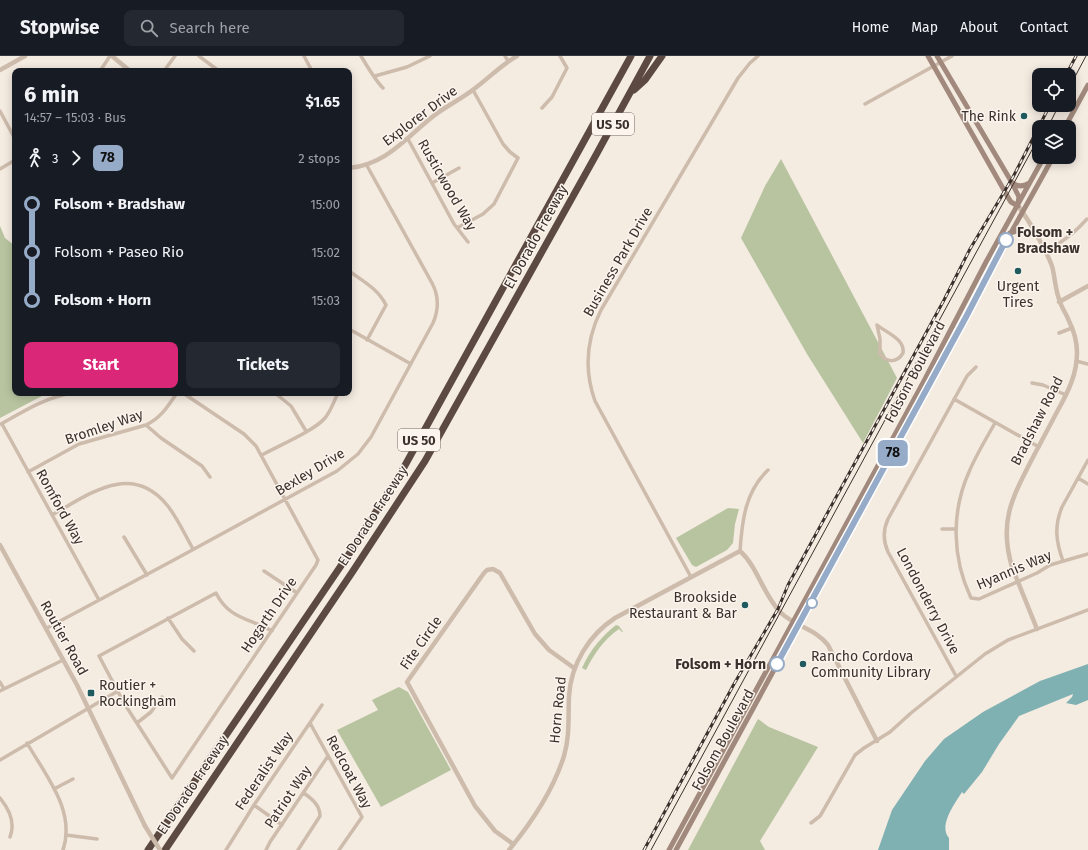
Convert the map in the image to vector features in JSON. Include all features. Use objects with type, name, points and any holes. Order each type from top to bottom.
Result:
[{"type":"highway","name":"El Dorado Freeway","points":[[148,850],[351,551],[403,468],[631,56]]},
{"type":"highway","name":"El Dorado Freeway","points":[[165,850],[354,571],[425,461],[650,56]]},
{"type":"highway","points":[[630,92],[645,80],[662,56]]},
{"type":"main road","name":"Bradshaw Road","points":[[928,56],[1009,199],[1018,206],[1019,197],[1011,181],[938,56]]},
{"type":"main road","points":[[1069,120],[1088,85]]},
{"type":"main road","name":"Folsom Boulevard","points":[[669,850],[1040,164]]},
{"type":"main road","name":"Folsom Boulevard","points":[[676,850],[981,290],[1010,233],[1049,164]]},
{"type":"main road","points":[[1011,181],[1016,185],[1022,186],[1030,182]]},
{"type":"main road","points":[[1010,233],[1020,230],[1035,233]]},
{"type":"main road","points":[[841,548],[840,545],[842,539],[853,518],[852,513]]},
{"type":"main road","points":[[757,703],[756,694],[765,677],[765,673]]},
{"type":"main road","points":[[722,767],[720,763],[731,743],[732,734]]},
{"type":"street","points":[[0,70],[25,56]]},
{"type":"street","points":[[102,68],[111,56],[126,68]]},
{"type":"street","points":[[166,68],[175,56]]},
{"type":"street","points":[[199,56],[215,68]]},
{"type":"street","points":[[304,56],[310,68]]},
{"type":"street","points":[[361,56],[370,72],[375,76],[383,88]]},
{"type":"street","points":[[375,76],[407,67],[430,56]]},
{"type":"street","points":[[505,56],[508,61]]},
{"type":"street","name":"Explorer Drive","points":[[352,167],[366,164],[391,152],[437,113],[473,90],[508,61],[518,56]]},
{"type":"street","points":[[542,108],[552,97],[567,68],[560,56]]},
{"type":"street","name":"Business Park Drive","points":[[691,576],[595,401],[588,377],[588,350],[592,330],[601,310],[738,78],[750,63],[758,56]]},
{"type":"street","points":[[865,104],[952,56]]},
{"type":"street","points":[[457,228],[483,214],[494,204],[518,158],[503,144],[473,90]]},
{"type":"street","points":[[0,111],[12,133]]},
{"type":"street","name":"Rusticwood Way","points":[[408,139],[457,228],[468,242]]},
{"type":"street","points":[[0,168],[12,162]]},
{"type":"street","name":"Bexley Drive","points":[[47,628],[286,500],[342,468],[358,454],[371,437],[435,318],[438,303],[436,292],[432,283],[366,164]]},
{"type":"street","points":[[432,183],[459,168]]},
{"type":"street","name":"Bradshaw Road","points":[[1018,206],[1046,252],[1052,266],[1059,302],[1072,328],[1076,345],[1074,376],[1066,395],[1016,489],[1008,517],[1007,546],[1012,567],[1038,629]]},
{"type":"street","points":[[1046,252],[1071,236],[1087,219]]},
{"type":"street","points":[[352,273],[374,288],[386,305],[367,340]]},
{"type":"street","points":[[1059,302],[1088,286]]},
{"type":"street","points":[[877,325],[894,337],[900,340],[904,350],[899,358],[894,361],[888,361],[880,354],[880,339],[877,325]]},
{"type":"street","points":[[1059,332],[1072,328]]},
{"type":"street","points":[[352,331],[411,364]]},
{"type":"street","points":[[1076,361],[1088,364]]},
{"type":"street","name":"Londonderry Drive","points":[[956,676],[888,552],[884,534],[888,519],[954,399],[967,376],[976,367]]},
{"type":"street","points":[[1032,383],[1043,384],[1066,395]]},
{"type":"street","points":[[1,424],[44,401],[59,396]]},
{"type":"street","name":"Bromley Way","points":[[28,472],[81,444],[146,426],[162,414],[175,396]]},
{"type":"street","name":"Hogarth Drive","points":[[168,618],[99,656],[118,691],[172,778],[318,560],[262,455],[252,442],[244,434],[187,396]]},
{"type":"street","points":[[279,396],[291,406],[306,432]]},
{"type":"street","points":[[262,455],[317,425],[324,419],[336,396]]},
{"type":"street","points":[[954,399],[1039,447]]},
{"type":"street","name":"Hyannis Way","points":[[995,423],[973,462],[965,481],[959,502],[956,529],[959,563],[971,598],[979,599],[1037,573],[1050,565],[1088,554]]},
{"type":"street","name":"Romford Way","points":[[1,424],[99,600]]},
{"type":"street","points":[[146,426],[202,466],[210,477]]},
{"type":"street","points":[[1063,561],[1057,542],[1057,521],[1062,507],[1088,460]]},
{"type":"street","points":[[768,470],[756,483],[748,500],[741,530],[740,551],[746,556],[764,591],[783,614],[820,636],[828,645],[877,740]]},
{"type":"street","points":[[1078,478],[1088,484]]},
{"type":"street","points":[[52,516],[104,487],[123,484],[138,486],[151,491],[166,504],[193,549]]},
{"type":"street","points":[[942,529],[956,529]]},
{"type":"street","points":[[124,538],[147,575]]},
{"type":"street","name":"Routier Road","points":[[0,546],[47,628],[89,709],[145,826],[160,850]]},
{"type":"street","name":"Horn Road","points":[[508,850],[537,812],[549,791],[564,757],[568,735],[570,687],[574,668],[580,655],[592,638],[615,618],[740,551]]},
{"type":"street","name":"Fite Circle","points":[[513,844],[495,830],[475,806],[407,682],[484,573],[487,570],[493,569],[500,573],[535,634],[549,650],[574,668]]},
{"type":"street","points":[[264,571],[297,593]]},
{"type":"street","points":[[194,651],[182,639],[168,618],[216,593],[223,604],[233,614],[244,620],[259,624],[272,630]]},
{"type":"street","points":[[811,823],[823,811],[853,758],[864,748],[890,732],[956,676],[995,647],[1008,640],[1088,610]]},
{"type":"street","points":[[0,682],[2,690],[63,660]]},
{"type":"street","points":[[0,760],[118,691]]},
{"type":"street","points":[[137,722],[152,712],[162,697]]},
{"type":"street","name":"Federalist Way","points":[[226,850],[254,805],[322,705]]},
{"type":"street","name":"Redcoat Way","points":[[310,723],[362,817],[339,850]]},
{"type":"street","points":[[27,743],[64,809],[67,825],[63,850]]},
{"type":"street","name":"Patriot Way","points":[[266,850],[328,756]]},
{"type":"street","points":[[54,789],[73,779]]},
{"type":"street","points":[[298,850],[320,816],[320,812],[316,804],[304,793]]},
{"type":"street","points":[[0,798],[10,813],[13,828],[10,837]]},
{"type":"street","points":[[254,805],[282,825]]},
{"type":"street","points":[[66,835],[96,839]]},
{"type":"green space","points":[[781,159],[897,378],[863,443],[807,354],[741,238],[765,186]]},
{"type":"green space","points":[[0,226],[5,238],[12,244],[12,396],[42,396],[0,418]]},
{"type":"green space","points":[[728,508],[739,509],[735,524],[733,543],[727,550],[696,567],[692,565],[676,538]]},
{"type":"green space","points":[[616,625],[619,626],[623,632],[619,629],[609,637],[592,658],[586,670],[582,668],[596,644]]},
{"type":"green space","points":[[399,687],[408,692],[451,770],[381,807],[337,730],[378,710],[372,700]]},
{"type":"green space","points":[[758,719],[769,727],[818,747],[760,841],[765,850],[688,850]]},
{"type":"water","points":[[1088,664],[1088,700],[1076,705],[1066,703],[1073,694],[1019,716],[999,744],[982,772],[964,794],[962,792],[946,821],[945,827],[949,838],[949,850],[878,850],[892,810],[925,761],[944,739],[983,712],[1040,681]]},
{"type":"tram line","points":[[1076,75],[1086,56]]},
{"type":"tram line","points":[[1052,120],[1056,112]]},
{"type":"tram line","points":[[651,850],[1032,150]]},
{"type":"railway","points":[[1070,68],[1076,56]]},
{"type":"railway","points":[[644,850],[734,684],[778,609],[788,585],[944,300],[970,249],[1013,177],[1046,112]]},
{"type":"bus line","name":"78","points":[[777,664],[981,290],[1006,240]]},
{"type":"place","name":"The Rink","points":[[1024,116]]},
{"type":"place","name":"Folsom + Bradshaw","points":[[1006,240]]},
{"type":"place","name":"Urgent Tires","points":[[1018,271]]},
{"type":"place","name":"Brookside Restaurant & Bar","points":[[745,605]]},
{"type":"place","name":"Folsom + Horn","points":[[777,664]]},
{"type":"place","name":"Rancho Cordova Community Library","points":[[803,664]]},
{"type":"place","name":"Routier + Rockingham","points":[[91,693]]}]
